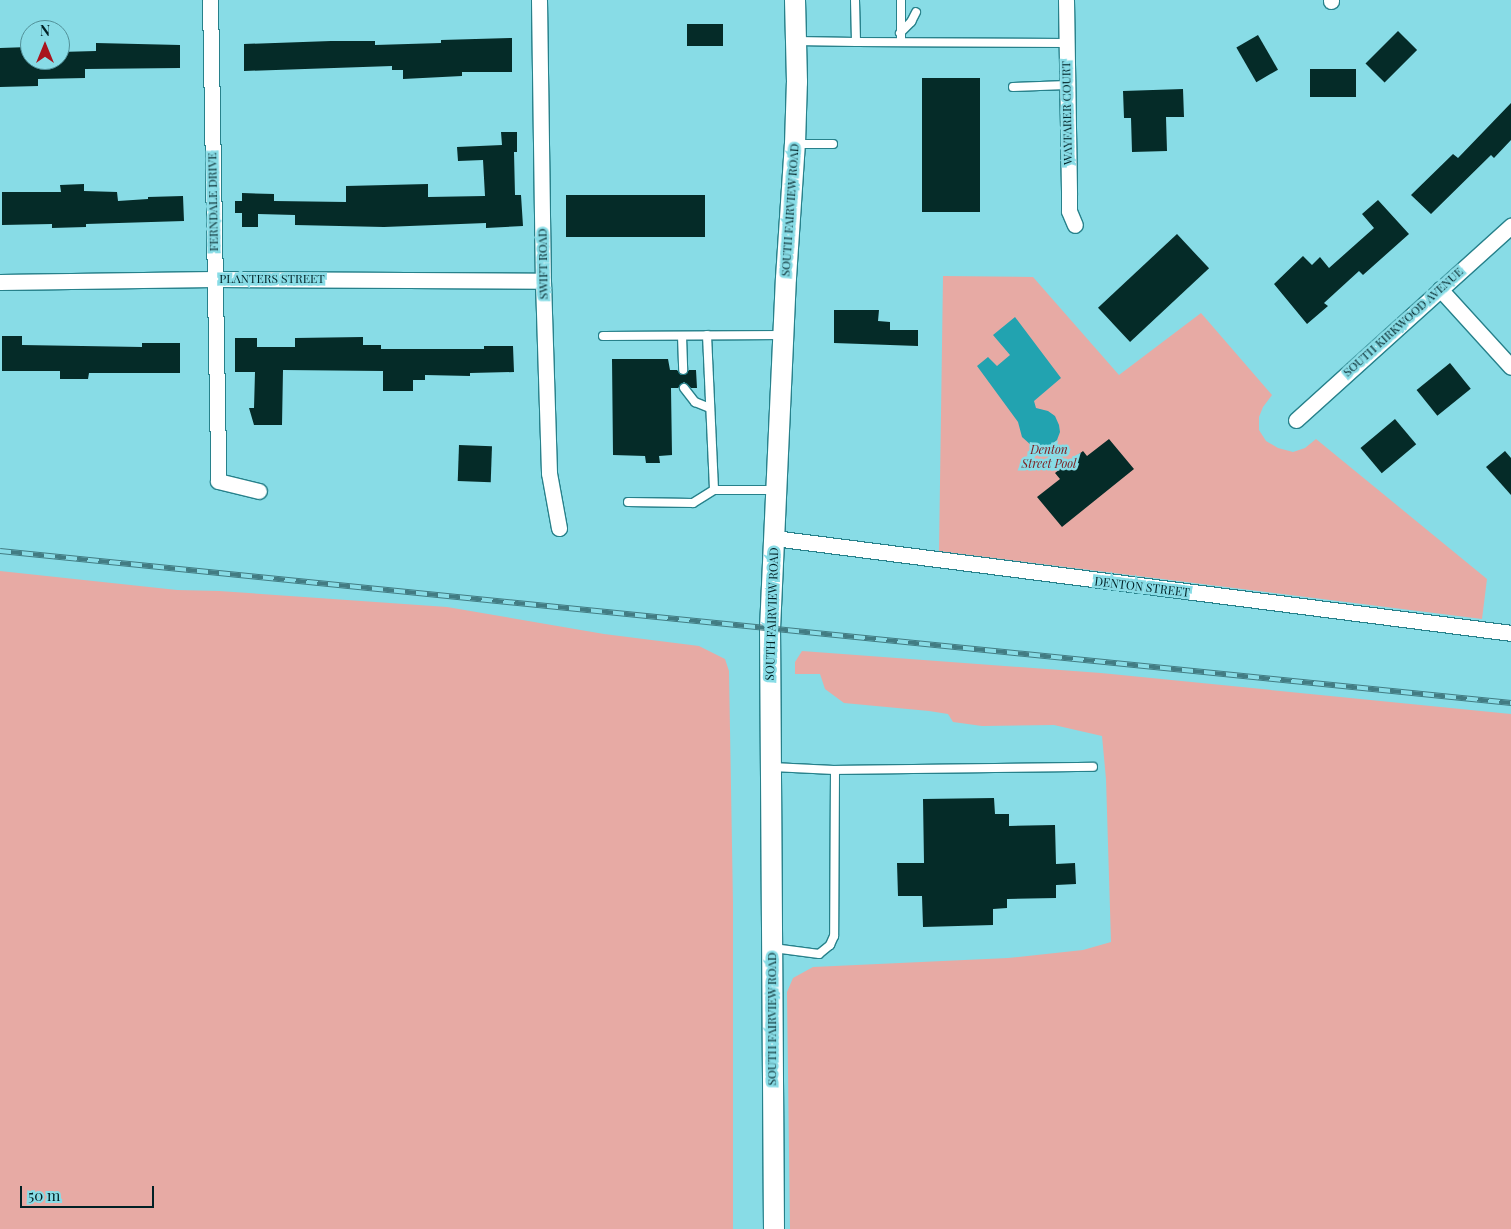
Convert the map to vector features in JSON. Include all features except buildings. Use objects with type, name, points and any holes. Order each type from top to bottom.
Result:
[{"type":"main road","name":"SOUTH FAIRVIEW ROAD","points":[[774,1229],[770,629],[783,335],[795,144],[795,0]]},
{"type":"street","name":"FERNDALE DRIVE","points":[[210,0],[218,482],[259,491]]},
{"type":"street","name":"SWIFT ROAD","points":[[540,0],[543,281],[550,474],[559,528]]},
{"type":"street","name":"WAYFARER COURT","points":[[1066,0],[1069,212],[1075,225]]},
{"type":"street","name":"SOUTH KIRKWOOD AVENUE","points":[[1296,420],[1511,226]]},
{"type":"street","name":"PLANTERS STREET","points":[[0,282],[214,279],[543,281]]},
{"type":"street","points":[[1440,289],[1511,367]]},
{"type":"street","name":"DENTON STREET","points":[[774,538],[1511,633]]},
{"type":"lane","points":[[855,0],[856,42]]},
{"type":"lane","points":[[901,0],[901,38]]},
{"type":"lane","points":[[901,38],[916,12]]},
{"type":"lane","points":[[796,41],[856,42],[901,38],[1066,43]]},
{"type":"lane","points":[[1013,88],[1067,85]]},
{"type":"lane","points":[[795,144],[834,144]]},
{"type":"lane","points":[[707,335],[714,490]]},
{"type":"lane","points":[[603,336],[783,335]]},
{"type":"lane","points":[[682,336],[683,370]]},
{"type":"lane","points":[[684,388],[695,402],[710,408]]},
{"type":"lane","points":[[628,502],[693,503],[714,490],[776,490]]},
{"type":"lane","points":[[770,767],[835,770],[1093,767]]},
{"type":"lane","points":[[771,948],[819,954],[830,945],[834,936],[835,770]]},
{"type":"green space","name":"Denton Street Pool","points":[[943,276],[1033,277],[1119,375],[1201,313],[1272,395],[1263,407],[1259,417],[1259,430],[1266,441],[1278,448],[1293,452],[1305,448],[1316,439],[1487,579],[1482,619],[939,551]]},
{"type":"green space","points":[[0,571],[177,590],[219,591],[447,607],[604,634],[699,646],[725,659],[729,671],[733,903],[733,1229],[0,1229]]},
{"type":"green space","points":[[802,651],[1101,673],[1511,714],[1511,1229],[790,1229],[787,992],[793,978],[813,967],[1008,958],[1083,950],[1111,942],[1106,779],[1102,736],[1054,725],[982,726],[953,722],[948,714],[844,703],[825,689],[820,674],[795,674],[795,662]]},
{"type":"water","points":[[1015,317],[1061,378],[1034,401],[1036,408],[1048,411],[1055,416],[1059,425],[1060,432],[1057,440],[1050,446],[1041,449],[1032,446],[1022,437],[1018,422],[977,366],[988,357],[997,366],[1010,355],[993,335]]},
{"type":"railway","points":[[0,551],[1511,703]]}]
